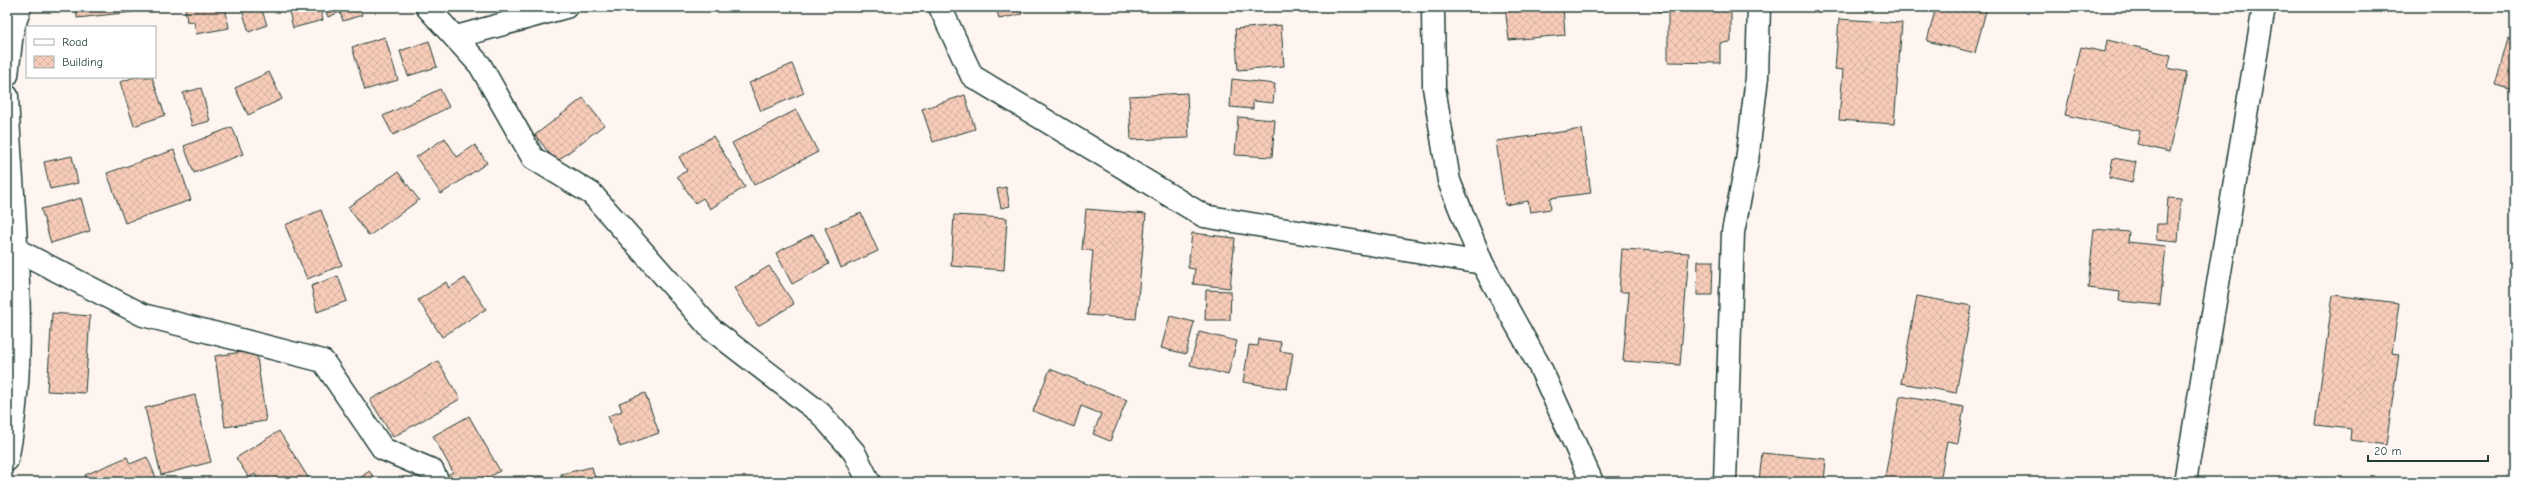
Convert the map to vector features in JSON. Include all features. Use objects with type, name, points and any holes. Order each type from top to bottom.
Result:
[{"type":"street","points":[[7,75],[12,32],[20,7]]},
{"type":"street","points":[[427,7],[480,65],[533,158],[592,194],[711,329],[820,413],[854,452],[869,482]]},
{"type":"street","points":[[456,37],[566,7]]},
{"type":"street","points":[[940,7],[972,76],[1204,216],[1482,263]]},
{"type":"street","points":[[1433,7],[1434,87],[1449,181],[1482,263],[1540,367],[1592,482]]},
{"type":"street","points":[[1725,482],[1733,232],[1747,161],[1757,77],[1759,7]]},
{"type":"street","points":[[2185,482],[2264,7]]},
{"type":"street","points":[[7,96],[19,328],[17,395],[7,460]]},
{"type":"street","points":[[15,249],[143,315],[323,360],[383,449],[432,470],[438,482]]},
{"type":"building","points":[[76,7],[132,7],[133,12],[77,18]]},
{"type":"building","points":[[185,7],[225,7],[229,28],[196,34],[194,21],[187,22]]},
{"type":"building","points":[[241,7],[261,7],[267,25],[249,32]]},
{"type":"building","points":[[288,7],[320,7],[323,20],[293,28]]},
{"type":"building","points":[[324,7],[359,7],[362,15],[343,21],[340,12],[328,17]]},
{"type":"building","points":[[996,7],[1020,7],[1022,14],[999,19]]},
{"type":"building","points":[[1505,7],[1563,7],[1565,35],[1509,40]]},
{"type":"building","points":[[1658,7],[1731,7],[1731,42],[1720,43],[1720,63],[1668,62],[1668,11],[1658,11]]},
{"type":"building","points":[[1936,7],[1987,7],[1975,53],[1927,41]]},
{"type":"building","points":[[1839,19],[1902,23],[1894,124],[1839,120],[1843,70],[1835,69]]},
{"type":"building","points":[[1281,25],[1284,66],[1238,70],[1235,29]]},
{"type":"building","points":[[385,37],[398,80],[365,90],[352,47]]},
{"type":"building","points":[[2508,39],[2515,41],[2515,90],[2495,85]]},
{"type":"building","points":[[2107,40],[2171,55],[2168,68],[2187,72],[2169,152],[2137,144],[2140,131],[2065,115],[2081,47],[2105,52]]},
{"type":"building","points":[[429,41],[437,67],[408,76],[400,51]]},
{"type":"building","points":[[792,64],[804,93],[761,111],[749,83]]},
{"type":"building","points":[[269,72],[282,99],[248,115],[235,88]]},
{"type":"building","points":[[132,78],[152,78],[165,115],[134,126],[120,82]]},
{"type":"building","points":[[1232,79],[1275,84],[1273,103],[1253,101],[1253,109],[1230,107]]},
{"type":"building","points":[[201,88],[210,121],[192,126],[183,93]]},
{"type":"building","points":[[440,89],[449,107],[393,135],[383,116]]},
{"type":"building","points":[[1187,93],[1189,138],[1131,140],[1129,96]]},
{"type":"building","points":[[965,95],[975,129],[933,142],[922,109]]},
{"type":"building","points":[[583,98],[604,125],[556,162],[535,135]]},
{"type":"building","points":[[796,110],[818,152],[754,185],[732,143]]},
{"type":"building","points":[[1238,117],[1275,120],[1272,157],[1235,155]]},
{"type":"building","points":[[232,127],[243,154],[194,173],[184,146]]},
{"type":"building","points":[[1582,129],[1591,193],[1550,198],[1551,209],[1530,212],[1528,201],[1505,205],[1496,141]]},
{"type":"building","points":[[713,136],[745,187],[710,209],[703,198],[695,203],[677,176],[687,171],[679,157]]},
{"type":"building","points":[[445,138],[457,157],[475,145],[487,163],[441,194],[416,157]]},
{"type":"building","points":[[174,150],[191,200],[125,223],[107,173]]},
{"type":"building","points":[[72,156],[78,183],[50,189],[44,162]]},
{"type":"building","points":[[2113,158],[2136,162],[2132,183],[2109,178]]},
{"type":"building","points":[[398,172],[419,200],[369,236],[348,207]]},
{"type":"building","points":[[1006,187],[1010,206],[1001,208],[997,189]]},
{"type":"building","points":[[81,198],[90,231],[51,243],[41,209]]},
{"type":"building","points":[[2168,198],[2181,199],[2178,242],[2156,240],[2157,224],[2166,224]]},
{"type":"building","points":[[1086,209],[1146,214],[1136,319],[1087,315],[1093,251],[1082,250]]},
{"type":"building","points":[[321,210],[342,265],[307,279],[285,225]]},
{"type":"building","points":[[861,213],[878,251],[841,268],[825,228]]},
{"type":"building","points":[[954,215],[1007,218],[1004,270],[951,266]]},
{"type":"building","points":[[2094,229],[2129,232],[2128,242],[2166,246],[2160,305],[2119,301],[2120,292],[2088,288]]},
{"type":"building","points":[[1192,233],[1235,238],[1230,288],[1193,284],[1195,269],[1188,268]]},
{"type":"building","points":[[813,234],[829,264],[792,284],[776,253]]},
{"type":"building","points":[[1622,249],[1689,253],[1680,365],[1623,361],[1629,292],[1619,292]]},
{"type":"building","points":[[1698,261],[1713,261],[1712,295],[1697,295]]},
{"type":"building","points":[[769,266],[794,304],[758,326],[734,288]]},
{"type":"building","points":[[338,276],[347,301],[317,312],[311,286]]},
{"type":"building","points":[[465,278],[486,309],[442,337],[418,300],[446,282],[449,288]]},
{"type":"building","points":[[1206,290],[1231,291],[1230,320],[1205,320]]},
{"type":"building","points":[[2333,295],[2399,303],[2392,353],[2399,354],[2386,445],[2350,440],[2351,429],[2315,425]]},
{"type":"building","points":[[1917,296],[1972,306],[1956,393],[1901,383]]},
{"type":"building","points":[[52,313],[90,316],[85,393],[47,391]]},
{"type":"building","points":[[1170,316],[1194,322],[1186,354],[1161,348]]},
{"type":"building","points":[[1199,332],[1237,341],[1228,375],[1190,365]]},
{"type":"building","points":[[1259,339],[1281,342],[1280,351],[1293,353],[1287,389],[1243,382],[1249,345],[1258,346]]},
{"type":"building","points":[[256,350],[266,421],[225,427],[215,356]]},
{"type":"building","points":[[438,361],[460,399],[393,437],[370,400]]},
{"type":"building","points":[[1050,369],[1127,400],[1110,441],[1093,434],[1101,414],[1081,406],[1074,427],[1033,411]]},
{"type":"building","points":[[645,393],[659,433],[620,447],[608,416],[622,411],[619,403]]},
{"type":"building","points":[[195,395],[211,462],[161,475],[145,408]]},
{"type":"building","points":[[1900,396],[1964,407],[1958,443],[1947,441],[1940,482],[1884,482]]},
{"type":"building","points":[[469,416],[500,471],[480,482],[451,482],[447,475],[453,472],[433,436]]},
{"type":"building","points":[[279,431],[311,482],[260,482],[255,474],[249,478],[236,458]]},
{"type":"building","points":[[1762,453],[1826,459],[1824,482],[1759,482]]},
{"type":"building","points":[[127,457],[130,464],[147,457],[158,482],[87,482],[85,475]]},
{"type":"building","points":[[592,467],[596,482],[562,482],[561,474]]},
{"type":"building","points":[[369,471],[378,482],[355,482]]},
{"type":"building","points":[[513,476],[545,476],[545,482],[513,482]]},
{"type":"building","points":[[1230,478],[1243,482],[1229,482]]}]
